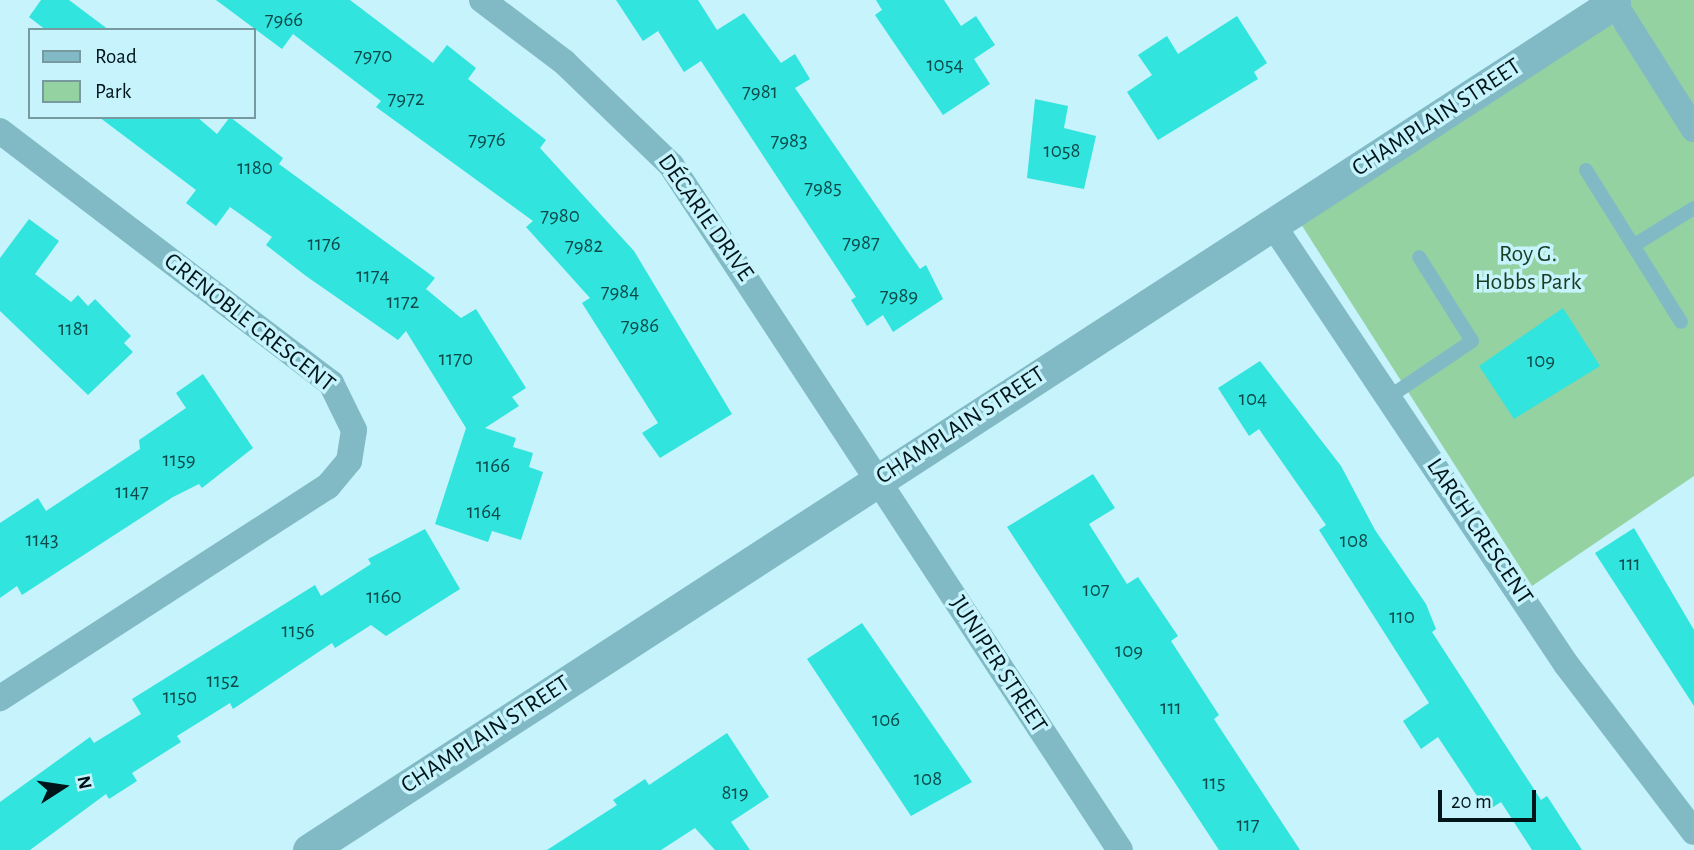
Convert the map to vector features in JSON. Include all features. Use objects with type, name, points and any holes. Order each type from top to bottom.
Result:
[{"type":"street","name":"DÉCARIE DRIVE","points":[[482,0],[574,71],[671,165],[878,479]]},
{"type":"street","name":"CHAMPLAIN STREET","points":[[309,850],[1273,225],[1613,1]]},
{"type":"street","points":[[1613,1],[1694,129]]},
{"type":"street","name":"GRENOBLE CRESCENT","points":[[0,131],[331,383],[347,404],[354,430],[349,461],[328,486],[0,698]]},
{"type":"street","name":"LARCH CRESCENT","points":[[1273,225],[1566,664],[1694,832]]},
{"type":"street","name":"JUNIPER STREET","points":[[878,479],[1120,850]]},
{"type":"lane","points":[[1586,170],[1636,244],[1681,322]]},
{"type":"lane","points":[[1636,244],[1694,208]]},
{"type":"lane","points":[[1389,397],[1472,341],[1419,257]]},
{"type":"green space","points":[[1631,0],[1694,0],[1694,123],[1618,8]]},
{"type":"green space","name":"Roy G. Hobbs Park","points":[[1605,15],[1694,137],[1694,476],[1532,586],[1299,221]]},
{"type":"building","points":[[41,0],[69,0],[106,28],[43,28],[29,17]]},
{"type":"building","points":[[216,0],[350,0],[433,63],[447,45],[476,68],[468,79],[546,140],[540,148],[634,251],[732,414],[660,458],[642,433],[658,423],[582,303],[590,298],[526,227],[533,221],[376,107],[381,101],[293,34],[282,49]]},
{"type":"building","points":[[616,0],[698,0],[717,30],[744,13],[781,63],[795,54],[810,79],[795,88],[920,269],[926,265],[943,299],[893,332],[883,315],[867,326],[851,300],[856,297],[701,61],[684,72],[658,31],[643,41]]},
{"type":"building","points":[[876,0],[944,0],[961,26],[976,16],[995,45],[974,59],[990,84],[943,115],[875,15],[882,10]]},
{"type":"building","points":[[1237,16],[1267,63],[1254,72],[1258,79],[1158,140],[1127,92],[1152,75],[1138,55],[1167,36],[1178,54]]},
{"type":"building","points":[[1035,99],[1068,106],[1064,128],[1096,136],[1084,189],[1027,178]]},
{"type":"building","points":[[102,119],[199,119],[217,134],[228,119],[233,119],[283,158],[279,164],[435,278],[426,289],[461,318],[476,309],[526,388],[512,397],[519,406],[485,428],[516,438],[513,447],[533,453],[529,467],[543,472],[521,540],[492,531],[488,542],[435,524],[466,428],[406,331],[398,340],[306,276],[266,245],[272,237],[230,207],[216,226],[186,203],[196,190]]},
{"type":"building","points":[[29,219],[59,241],[35,274],[71,302],[78,295],[88,306],[95,299],[131,336],[124,343],[133,352],[88,395],[0,311],[0,258]]},
{"type":"building","points":[[1563,308],[1600,366],[1514,419],[1479,366]]},
{"type":"building","points":[[1260,361],[1341,466],[1375,530],[1426,604],[1436,629],[1432,632],[1541,800],[1547,796],[1582,850],[1532,850],[1501,802],[1487,811],[1438,737],[1421,749],[1403,721],[1429,703],[1319,530],[1326,525],[1259,429],[1249,436],[1218,388]]},
{"type":"building","points":[[203,374],[253,448],[202,488],[199,484],[173,497],[22,595],[17,586],[0,598],[0,523],[38,498],[46,511],[140,449],[139,440],[186,408],[176,393]]},
{"type":"building","points":[[1093,474],[1115,508],[1089,524],[1127,584],[1138,577],[1178,636],[1171,641],[1219,715],[1214,719],[1300,850],[1219,850],[1007,527]]},
{"type":"building","points":[[1634,528],[1694,630],[1694,706],[1595,553]]},
{"type":"building","points":[[425,529],[460,589],[386,636],[371,625],[335,648],[332,643],[233,709],[230,703],[177,736],[181,742],[132,773],[137,781],[109,799],[106,794],[30,850],[0,850],[0,802],[90,737],[94,743],[141,714],[132,699],[315,585],[321,596],[371,564],[368,559]]},
{"type":"building","points":[[862,623],[972,782],[911,816],[807,659]]},
{"type":"building","points":[[727,733],[769,797],[731,822],[750,850],[715,850],[695,828],[661,850],[547,850],[617,805],[613,800],[645,779],[649,785]]}]
